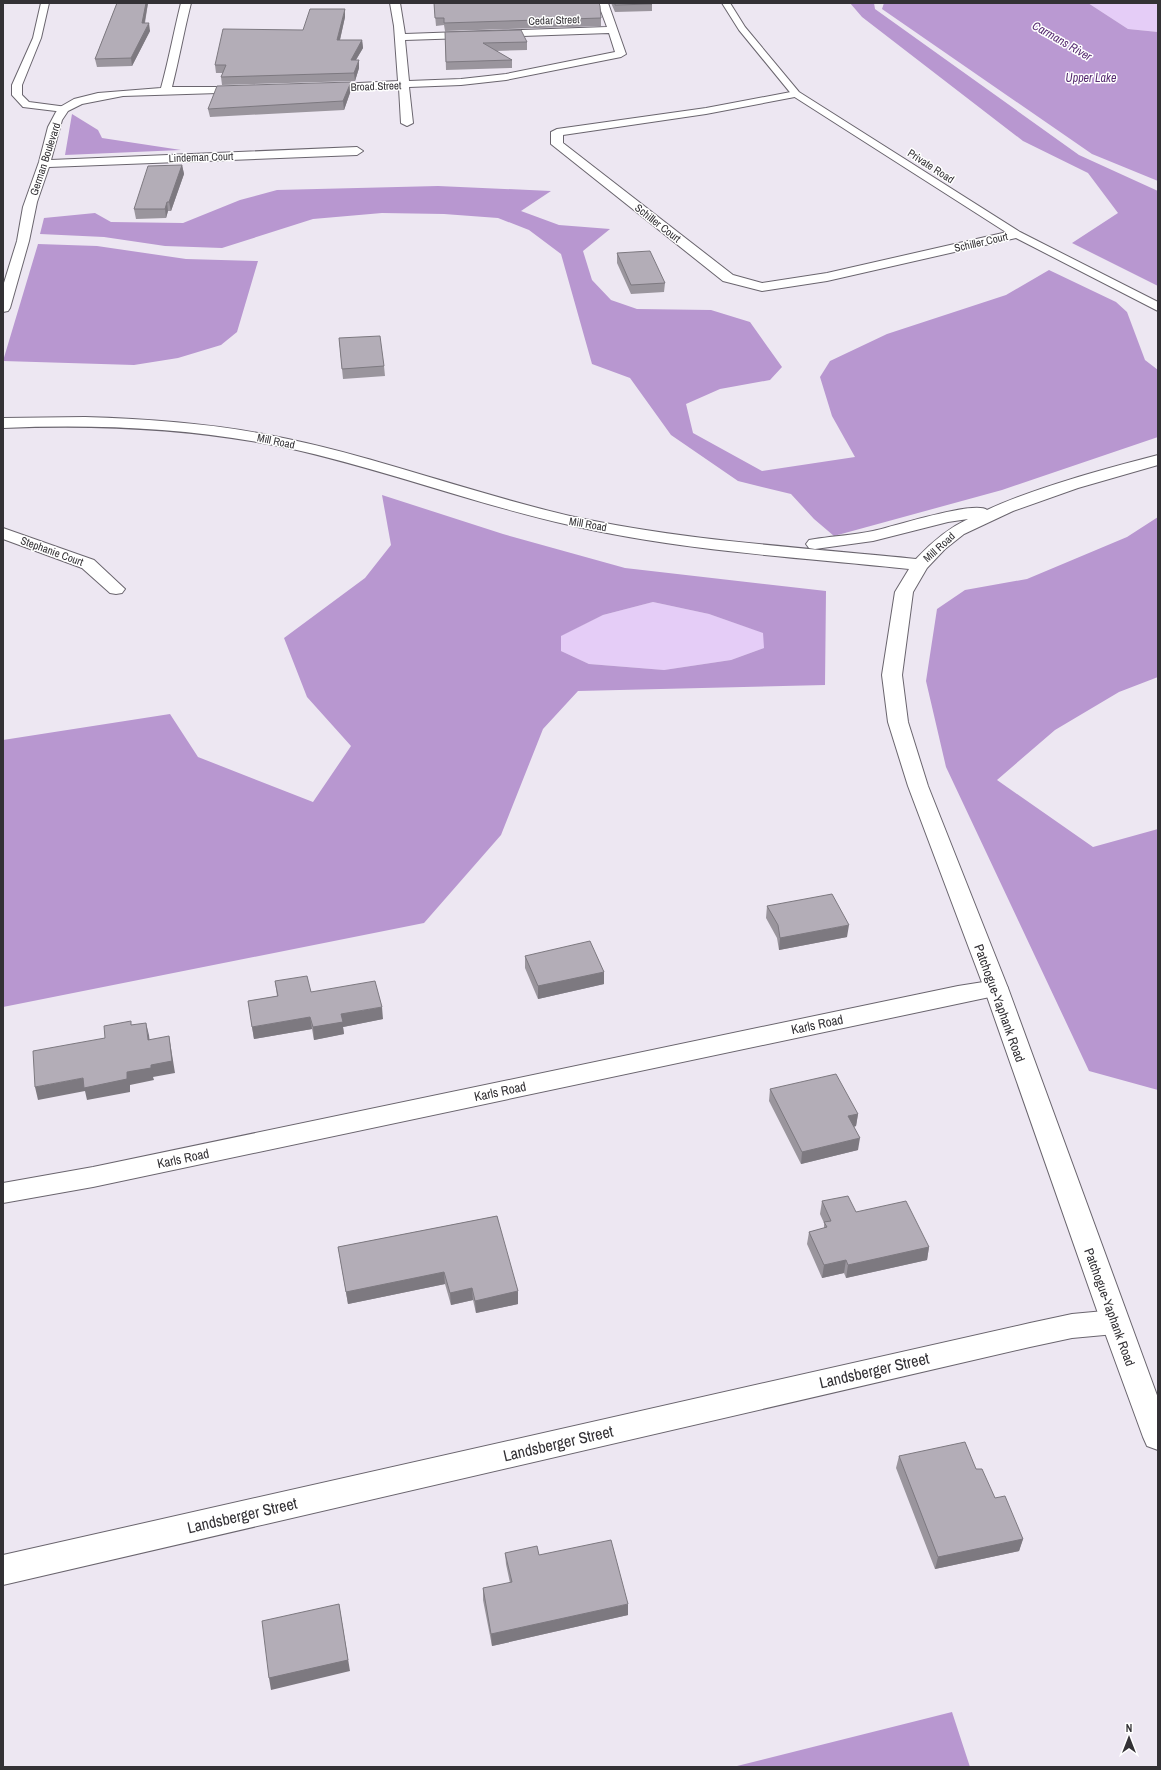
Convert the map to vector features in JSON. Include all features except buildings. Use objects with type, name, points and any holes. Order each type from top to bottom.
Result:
[{"type":"street","points":[[186,3],[177,38],[177,49],[165,92],[256,90]]},
{"type":"street","points":[[395,3],[407,123]]},
{"type":"street","points":[[603,3],[614,30]]},
{"type":"street","name":"Cedar Street","points":[[399,37],[614,30]]},
{"type":"street","name":"Broad Street","points":[[311,88],[461,82],[506,77],[621,54],[614,30]]},
{"type":"street","name":"German Boulevard","points":[[3,308],[23,240],[31,202],[44,164],[52,132],[59,115],[64,109],[85,99],[101,96],[165,92]]},
{"type":"street","name":"Schiller Court","points":[[796,94],[706,111],[557,132],[557,144],[728,278],[762,287],[828,277],[1016,234]]},
{"type":"street","name":"Lindeman Court","points":[[44,164],[357,151]]},
{"type":"street","name":"Mill Road","points":[[3,423],[84,420],[132,422],[178,426],[255,437],[328,453],[508,505],[573,522],[657,536],[752,548],[920,565],[939,545],[958,530],[1007,507],[1072,485],[1158,460]]},
{"type":"street","points":[[752,548],[840,542],[901,530],[947,517],[1007,507]]},
{"type":"street","name":"Stephanie Court","points":[[3,533],[88,564],[116,588]]},
{"type":"street","name":"Patchogue-Yaphank Road","points":[[920,565],[904,592],[900,610],[892,675],[898,722],[918,786],[996,988],[1115,1322],[1158,1437]]},
{"type":"street","name":"Karls Road","points":[[3,1192],[92,1178],[958,994],[996,988]]},
{"type":"street","name":"Landsberger Street","points":[[3,1570],[1030,1335],[1072,1326],[1115,1322]]},
{"type":"lane","points":[[45,3],[37,38],[17,85],[17,95],[20,101],[26,105],[64,109]]},
{"type":"lane","name":"Private Road","points":[[726,3],[742,28],[796,94],[1016,234],[1158,307]]},
{"type":"shaded area","points":[[850,3],[874,3],[875,9],[1079,155],[1158,191],[1158,286],[1072,243],[1118,213],[1088,173],[1023,141],[862,17]]},
{"type":"shaded area","points":[[1088,3],[1158,3],[1158,32],[1128,29]]},
{"type":"shaded area","points":[[72,114],[98,130],[102,138],[181,150],[65,155]]},
{"type":"shaded area","points":[[438,186],[551,191],[521,211],[559,225],[610,229],[583,251],[592,280],[611,300],[637,309],[711,310],[750,322],[782,367],[770,380],[720,389],[686,404],[693,433],[762,471],[855,457],[832,416],[820,377],[830,361],[887,334],[1006,295],[1049,270],[1116,302],[1127,312],[1145,360],[1158,370],[1158,437],[1002,490],[834,536],[814,519],[791,494],[738,481],[671,435],[630,378],[592,364],[561,254],[529,230],[498,218],[444,214],[382,213],[313,219],[222,248],[165,246],[104,237],[40,234],[44,218],[95,213],[111,222],[183,223],[240,200],[277,190]]},
{"type":"shaded area","points":[[38,244],[97,246],[186,259],[258,261],[237,332],[221,345],[178,358],[134,365],[3,361]]},
{"type":"shaded area","points":[[382,495],[503,534],[625,568],[826,591],[825,685],[578,691],[543,729],[501,835],[424,923],[3,1007],[3,740],[170,714],[198,757],[313,802],[351,746],[307,697],[284,638],[365,578],[391,545]],"holes":[[[653,602],[709,614],[763,633],[764,648],[731,660],[664,670],[589,664],[561,651],[561,636],[603,615]]]},
{"type":"shaded area","points":[[1158,517],[1158,677],[1119,692],[1055,730],[997,780],[1093,847],[1158,829],[1158,1090],[1089,1071],[946,767],[926,681],[937,609],[965,590],[1027,579],[1127,537]]},
{"type":"shaded area","points":[[653,602],[709,614],[764,633],[764,648],[731,660],[664,670],[589,664],[561,651],[560,636],[603,615]]},
{"type":"shaded area","points":[[952,1712],[970,1767],[733,1767]]},
{"type":"water","name":"Upper Lake","points":[[884,3],[1088,3],[1128,29],[1158,32],[1158,181],[1092,154],[882,9]]},
{"type":"water label","name":"Carmans River","points":[[1062,41]]}]
